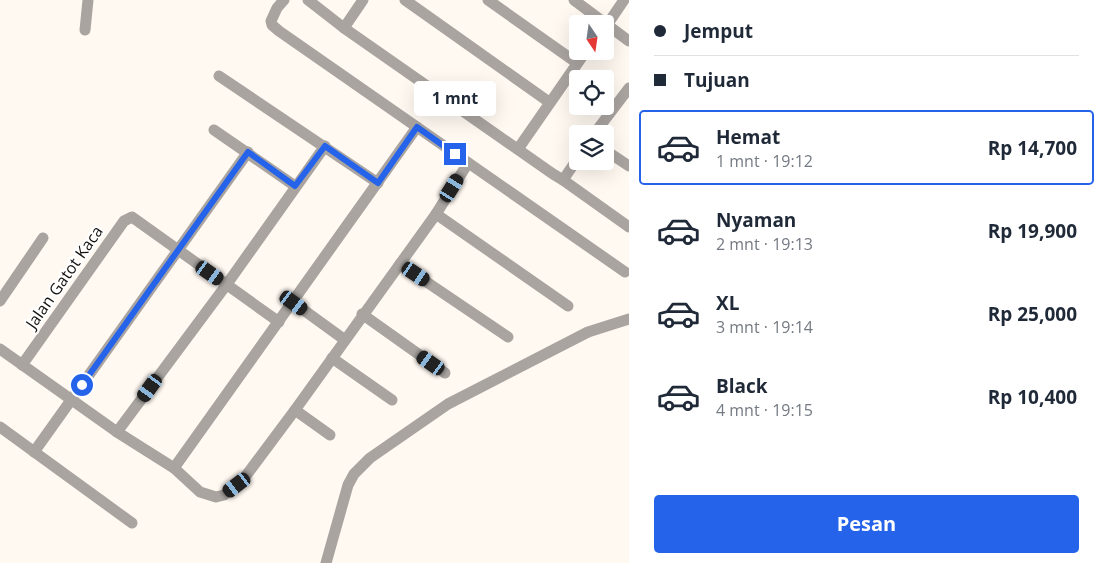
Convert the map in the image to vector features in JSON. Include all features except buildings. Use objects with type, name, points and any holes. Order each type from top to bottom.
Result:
[{"type":"street","points":[[85,30],[88,0]]},
{"type":"street","points":[[284,0],[277,8],[271,21],[272,25],[625,272]]},
{"type":"street","points":[[308,0],[344,28],[629,227]]},
{"type":"street","points":[[344,28],[363,0]]},
{"type":"street","points":[[405,0],[549,102]]},
{"type":"street","points":[[488,0],[576,63]]},
{"type":"street","points":[[574,0],[592,15]]},
{"type":"street","points":[[614,15],[624,0]]},
{"type":"street","points":[[614,32],[629,41]]},
{"type":"street","points":[[518,150],[578,60]]},
{"type":"street","points":[[219,76],[378,183]]},
{"type":"street","points":[[603,125],[626,101],[629,88]]},
{"type":"street","points":[[174,468],[294,303],[417,127]]},
{"type":"street","points":[[214,130],[295,186]]},
{"type":"street","points":[[117,432],[227,284],[325,146]]},
{"type":"street","points":[[34,452],[248,152]]},
{"type":"street","points":[[614,156],[629,166]]},
{"type":"street","points":[[0,349],[117,432],[174,468],[200,492],[216,497],[224,495],[245,477],[295,410],[362,314],[436,214],[468,163]]},
{"type":"street","points":[[563,180],[570,170]]},
{"type":"street","points":[[436,214],[568,306]]},
{"type":"street","name":"Jalan Gatot Kaca","points":[[22,365],[124,221],[132,217],[138,220],[178,250]]},
{"type":"street","points":[[0,301],[43,238]]},
{"type":"street","points":[[178,250],[280,322]]},
{"type":"street","points":[[400,264],[508,336]]},
{"type":"street","points":[[294,303],[345,340]]},
{"type":"street","points":[[362,314],[445,373]]},
{"type":"street","points":[[326,563],[348,485],[354,474],[370,458],[448,404],[588,332],[629,319]]},
{"type":"street","points":[[332,358],[392,400]]},
{"type":"street","points":[[295,410],[330,435]]},
{"type":"street","points":[[0,427],[132,523]]},
{"type":"route","points":[[82,385],[248,152],[295,186],[325,146],[378,183],[417,127],[455,154]]}]
